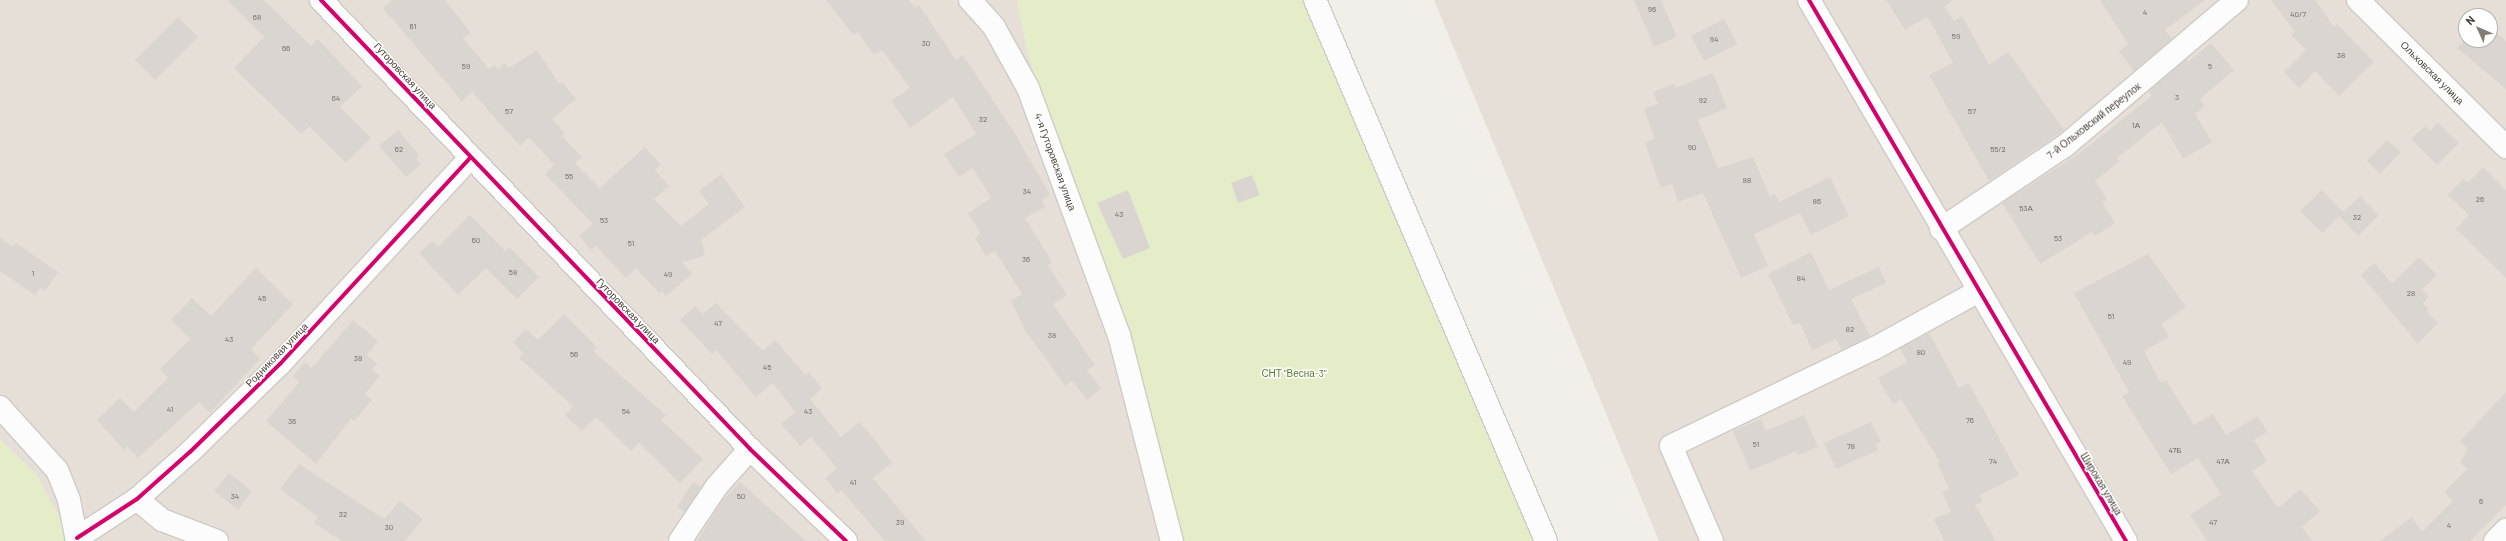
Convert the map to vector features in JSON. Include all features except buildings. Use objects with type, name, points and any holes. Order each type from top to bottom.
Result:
[{"type":"street","name":"Гуторовская улица","points":[[321,0],[470,158],[750,449],[846,541]]},
{"type":"street","name":"4-я Гуторовская улица","points":[[970,0],[994,27],[1028,88],[1119,335],[1172,541]]},
{"type":"street","points":[[1315,0],[1546,541]]},
{"type":"street","name":"Широкая улица","points":[[1809,0],[1977,292],[2126,541]]},
{"type":"street","name":"7-й Ольховский переулок","points":[[1941,228],[2066,145],[2237,0]]},
{"type":"street","name":"Ольховская улица","points":[[2358,0],[2506,147]]},
{"type":"street","name":"Родниковая улица","points":[[77,539],[137,499],[280,364],[470,158]]},
{"type":"street","points":[[1712,541],[1671,446],[1874,348],[1977,292]]},
{"type":"street","points":[[0,407],[57,470],[69,500],[77,539]]},
{"type":"street","points":[[680,541],[717,486],[750,449]]},
{"type":"street","points":[[137,499],[162,520],[217,541]]},
{"type":"street","points":[[2495,541],[2506,530]]},
{"type":"shaded area","points":[[0,0],[1017,0],[1028,53],[1113,337],[1164,541],[65,541],[66,530],[36,474],[0,440]]},
{"type":"shaded area","points":[[1434,0],[2506,0],[2506,541],[1659,541]]},
{"type":"green space","name":"СНТ \"Весна-3\"","points":[[1017,0],[1315,0],[1546,541],[1165,541],[1113,337],[1028,53]]},
{"type":"green space","points":[[0,440],[36,474],[66,530],[65,541],[0,541]]},
{"type":"cycle path","points":[[321,0],[750,449],[846,541]]},
{"type":"cycle path","points":[[1809,0],[2126,541]]},
{"type":"cycle path","points":[[77,538],[137,499],[190,452],[280,364],[470,158]]}]
